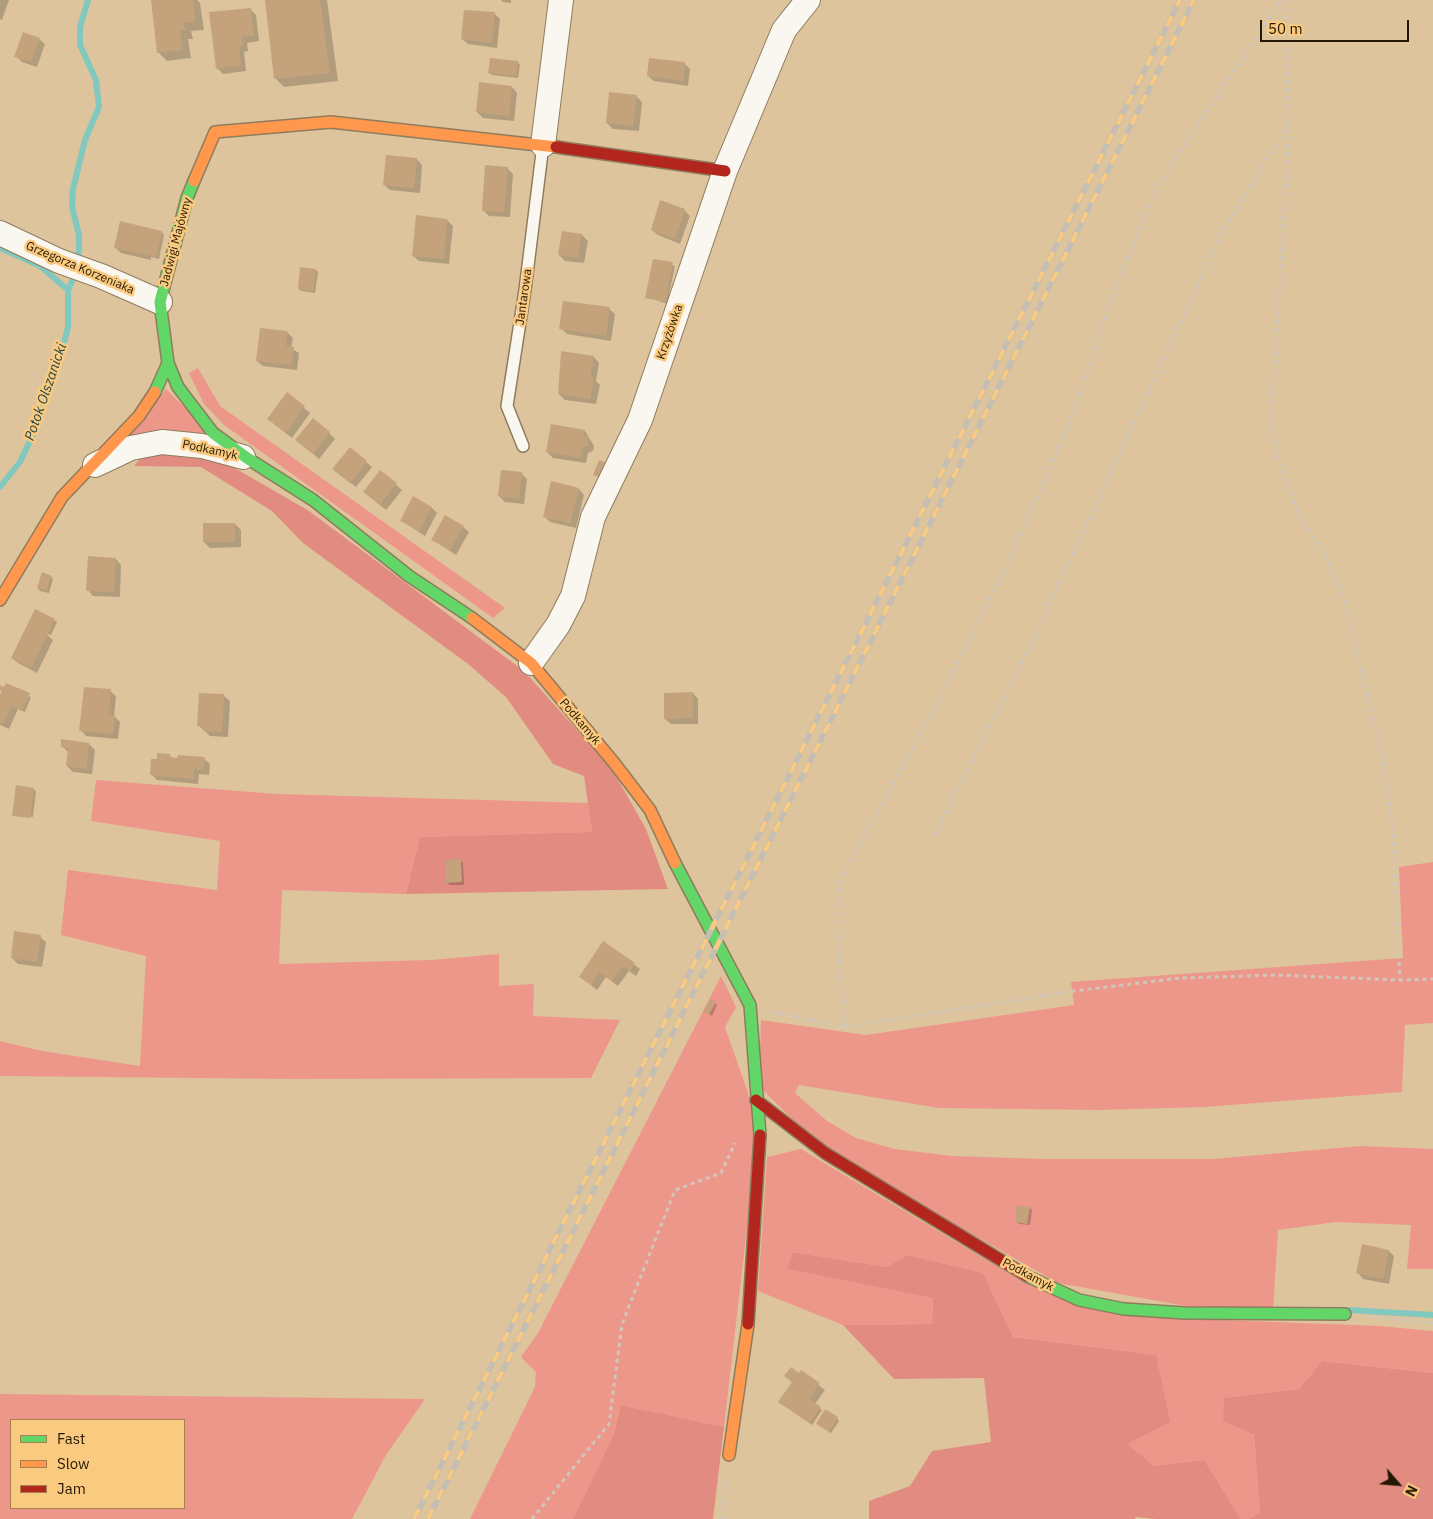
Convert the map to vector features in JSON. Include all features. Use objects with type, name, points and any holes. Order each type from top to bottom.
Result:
[{"type":"street","name":"Jantarowa","points":[[543,145],[561,0]]},
{"type":"street","name":"Krzyżówka","points":[[531,663],[558,625],[573,596],[593,516],[640,420],[725,172],[784,30],[808,0]]},
{"type":"street","name":"Jadwigi Majówny","points":[[168,363],[160,302],[187,198],[215,132],[331,122],[543,145]]},
{"type":"street","points":[[543,145],[725,172]]},
{"type":"street","name":"Grzegorza Korzeniaka","points":[[0,233],[59,261],[101,276],[160,302]]},
{"type":"street","points":[[0,600],[62,497],[139,416],[157,388],[168,363]]},
{"type":"street","name":"Podkamyk","points":[[168,363],[178,388],[213,433],[247,458],[313,500],[409,576],[493,632],[531,663],[615,764],[650,810],[687,888],[750,1005],[760,1132],[751,1306],[729,1455]]},
{"type":"street","name":"Podkamyk","points":[[89,468],[131,448],[162,442],[202,446],[247,458]]},
{"type":"street","name":"Podkamyk","points":[[756,1100],[825,1153],[1031,1279],[1079,1300],[1133,1310],[1346,1314]]},
{"type":"lane","name":"Jantarowa","points":[[524,446],[507,406],[526,290],[543,145]]},
{"type":"path","points":[[846,1027],[837,932],[837,904],[843,875],[934,710],[1011,556],[1068,425],[1121,273],[1157,187],[1281,0]]},
{"type":"path","points":[[1284,0],[1288,124],[1272,418],[1277,454],[1297,511],[1323,551],[1344,596],[1384,766],[1393,831],[1400,980]]},
{"type":"path","points":[[934,835],[1032,642],[1222,233],[1288,124]]},
{"type":"path","points":[[750,1005],[791,1017],[846,1027],[1066,992],[1180,978],[1276,975],[1400,980],[1433,979]]},
{"type":"path","points":[[532,1519],[609,1424],[622,1324],[675,1190],[721,1173],[737,1140]]},
{"type":"path","points":[[1346,1314],[1433,1324]]},
{"type":"path","points":[[722,1519],[729,1455]]},
{"type":"shaded area","points":[[198,368],[220,406],[505,608],[493,618],[224,425],[204,404],[189,373]]},
{"type":"shaded area","points":[[166,389],[217,439],[121,446]]},
{"type":"shaded area","points":[[207,452],[309,511],[524,671],[612,769],[646,829],[668,889],[406,894],[420,837],[592,832],[584,776],[553,764],[506,697],[468,664],[303,543],[272,511],[201,467],[134,466],[144,454]]},
{"type":"shaded area","points":[[96,780],[277,794],[588,803],[592,832],[420,837],[406,894],[282,890],[279,964],[432,960],[499,954],[499,986],[534,984],[533,1016],[620,1020],[591,1078],[294,1079],[0,1076],[0,1041],[42,1051],[140,1066],[146,956],[61,935],[68,870],[217,890],[220,841],[91,821]]},
{"type":"shaded area","points":[[1433,862],[1433,1023],[1405,1025],[1402,1092],[1204,1107],[1099,1110],[939,1108],[799,1085],[795,1093],[827,1121],[856,1138],[894,1149],[953,1156],[1045,1159],[1213,1159],[1361,1146],[1433,1149],[1433,1269],[1407,1269],[1411,1225],[1336,1222],[1278,1230],[1273,1310],[1186,1306],[1058,1283],[822,1149],[759,1086],[761,1020],[866,1035],[1074,1005],[1071,982],[1403,958],[1399,867]]},
{"type":"shaded area","points":[[721,976],[736,1007],[725,1027],[747,1090],[758,1133],[724,1427],[621,1405],[614,1434],[573,1519],[470,1519],[535,1387],[536,1372],[521,1357],[538,1333]]},
{"type":"shaded area","points":[[801,1149],[1020,1280],[1141,1317],[1380,1326],[1433,1331],[1433,1373],[1322,1361],[1299,1389],[1225,1398],[1223,1421],[1254,1435],[1260,1513],[1248,1519],[1241,1519],[1204,1460],[1154,1466],[1126,1444],[1156,1355],[1013,1337],[983,1273],[908,1255],[886,1267],[792,1252],[787,1269],[933,1297],[932,1324],[843,1325],[758,1291],[767,1157]]},
{"type":"shaded area","points":[[792,1252],[886,1267],[908,1255],[983,1273],[1013,1337],[1156,1355],[1170,1422],[1127,1444],[1154,1466],[1204,1460],[1241,1519],[1155,1519],[1136,1517],[1135,1519],[869,1519],[869,1501],[910,1486],[932,1451],[991,1442],[984,1378],[894,1379],[843,1325],[932,1324],[933,1298],[787,1269]]},
{"type":"shaded area","points":[[1322,1361],[1433,1373],[1433,1519],[1248,1519],[1260,1513],[1254,1435],[1223,1421],[1224,1398],[1299,1389]]},
{"type":"shaded area","points":[[0,1394],[425,1399],[386,1455],[352,1519],[0,1519]]},
{"type":"shaded area","points":[[621,1405],[724,1427],[713,1519],[573,1519],[614,1434]]},
{"type":"building","points":[[151,0],[193,0],[195,21],[183,23],[185,30],[180,31],[182,50],[157,53]]},
{"type":"building","points":[[265,0],[320,0],[330,73],[274,79]]},
{"type":"building","points":[[251,8],[254,36],[242,37],[243,46],[239,46],[241,65],[216,69],[209,12]]},
{"type":"building","points":[[464,10],[495,12],[492,43],[461,39]]},
{"type":"building","points":[[23,32],[40,38],[31,62],[14,57]]},
{"type":"building","points":[[490,58],[518,61],[516,76],[488,73]]},
{"type":"building","points":[[649,58],[685,62],[683,81],[647,76]]},
{"type":"building","points":[[479,82],[512,86],[509,116],[476,112]]},
{"type":"building","points":[[609,92],[637,95],[633,126],[606,123]]},
{"type":"building","points":[[386,155],[417,158],[414,188],[383,185]]},
{"type":"building","points":[[485,165],[508,167],[504,212],[482,211]]},
{"type":"building","points":[[660,200],[685,209],[675,239],[651,230]]},
{"type":"building","points":[[416,215],[447,219],[444,259],[412,256]]},
{"type":"building","points":[[120,221],[162,231],[156,257],[114,248]]},
{"type":"building","points":[[562,231],[582,234],[578,258],[558,255]]},
{"type":"building","points":[[653,259],[673,262],[665,302],[645,298]]},
{"type":"building","points":[[300,267],[316,269],[313,291],[298,289]]},
{"type":"building","points":[[563,301],[610,307],[606,336],[559,329]]},
{"type":"building","points":[[260,328],[287,331],[286,346],[294,347],[291,365],[256,361]]},
{"type":"building","points":[[561,351],[594,356],[590,377],[594,378],[590,399],[558,394]]},
{"type":"building","points":[[287,392],[305,406],[286,433],[267,419]]},
{"type":"building","points":[[313,418],[330,432],[313,454],[295,440]]},
{"type":"building","points":[[551,424],[585,430],[584,435],[589,439],[588,445],[582,448],[581,458],[546,452]]},
{"type":"building","points":[[350,447],[367,461],[350,483],[332,469]]},
{"type":"building","points":[[599,460],[611,464],[605,479],[593,475]]},
{"type":"building","points":[[380,470],[397,483],[380,505],[363,492]]},
{"type":"building","points":[[501,470],[522,472],[519,499],[498,496]]},
{"type":"building","points":[[551,481],[579,488],[570,523],[543,517]]},
{"type":"building","points":[[413,496],[432,507],[419,531],[400,521]]},
{"type":"building","points":[[445,515],[464,526],[450,550],[431,540]]},
{"type":"building","points":[[203,523],[235,523],[235,542],[203,542]]},
{"type":"building","points":[[88,556],[116,558],[114,592],[86,591]]},
{"type":"building","points":[[42,572],[52,576],[46,591],[37,588]]},
{"type":"building","points":[[35,609],[55,619],[31,668],[11,658]]},
{"type":"building","points":[[6,683],[30,693],[22,710],[11,706],[4,724],[0,723],[0,694],[2,691],[0,690],[0,685],[4,687]]},
{"type":"building","points":[[84,687],[111,689],[109,715],[115,715],[113,734],[79,731]]},
{"type":"building","points":[[693,692],[693,718],[664,719],[664,693]]},
{"type":"building","points":[[199,693],[224,694],[222,732],[203,731],[203,726],[197,726]]},
{"type":"building","points":[[61,739],[89,743],[86,769],[66,766],[68,748],[61,747]]},
{"type":"building","points":[[157,753],[170,754],[170,757],[177,758],[178,755],[205,757],[204,770],[194,769],[193,779],[150,775],[151,759],[157,759]]},
{"type":"building","points":[[16,785],[34,788],[30,818],[12,816]]},
{"type":"building","points":[[461,859],[462,882],[446,883],[446,860]]},
{"type":"building","points":[[14,931],[41,935],[37,962],[11,958]]},
{"type":"building","points":[[603,941],[635,963],[630,971],[623,966],[612,981],[600,972],[591,985],[579,977]]},
{"type":"building","points":[[710,999],[716,1002],[709,1014],[704,1012]]},
{"type":"building","points":[[1017,1205],[1030,1207],[1027,1224],[1015,1222]]},
{"type":"building","points":[[1362,1244],[1389,1250],[1383,1279],[1356,1273]]},
{"type":"building","points":[[791,1367],[799,1373],[801,1370],[820,1383],[809,1399],[821,1407],[809,1423],[778,1402],[792,1382],[784,1376]]},
{"type":"building","points":[[825,1409],[838,1417],[829,1432],[816,1424]]},
{"type":"waterway","name":"Potok Olszanicki","points":[[0,487],[20,462],[31,439],[39,416],[44,392],[58,366],[68,327],[68,290],[74,277],[79,249],[79,235],[72,207],[73,189],[85,140],[99,107],[96,80],[80,45],[80,27],[88,0]]},
{"type":"waterway","points":[[0,248],[40,266],[68,290]]},
{"type":"waterway","points":[[1349,1310],[1433,1315]]},
{"type":"railway","points":[[414,1519],[1180,0]]},
{"type":"railway","points":[[428,1519],[1194,0]]},
{"type":"traffic: fast","points":[[155,392],[168,363],[160,302],[187,198],[194,181]]},
{"type":"traffic: fast","points":[[168,363],[178,387],[213,433],[247,458],[313,500],[409,576],[472,618]]},
{"type":"traffic: fast","points":[[675,863],[750,1005],[760,1135]]},
{"type":"traffic: fast","points":[[1027,1276],[1079,1300],[1124,1309],[1185,1313],[1345,1314]]},
{"type":"traffic: slow","points":[[194,181],[215,132],[331,122],[556,147]]},
{"type":"traffic: slow","points":[[0,600],[62,497],[139,416],[155,392]]},
{"type":"traffic: slow","points":[[472,618],[531,663],[615,764],[650,810],[675,863]]},
{"type":"traffic: slow","points":[[729,1455],[748,1324]]},
{"type":"traffic: jam","points":[[556,147],[725,171]]},
{"type":"traffic: jam","points":[[756,1100],[825,1153],[1027,1276]]},
{"type":"traffic: jam","points":[[748,1324],[760,1135]]}]
